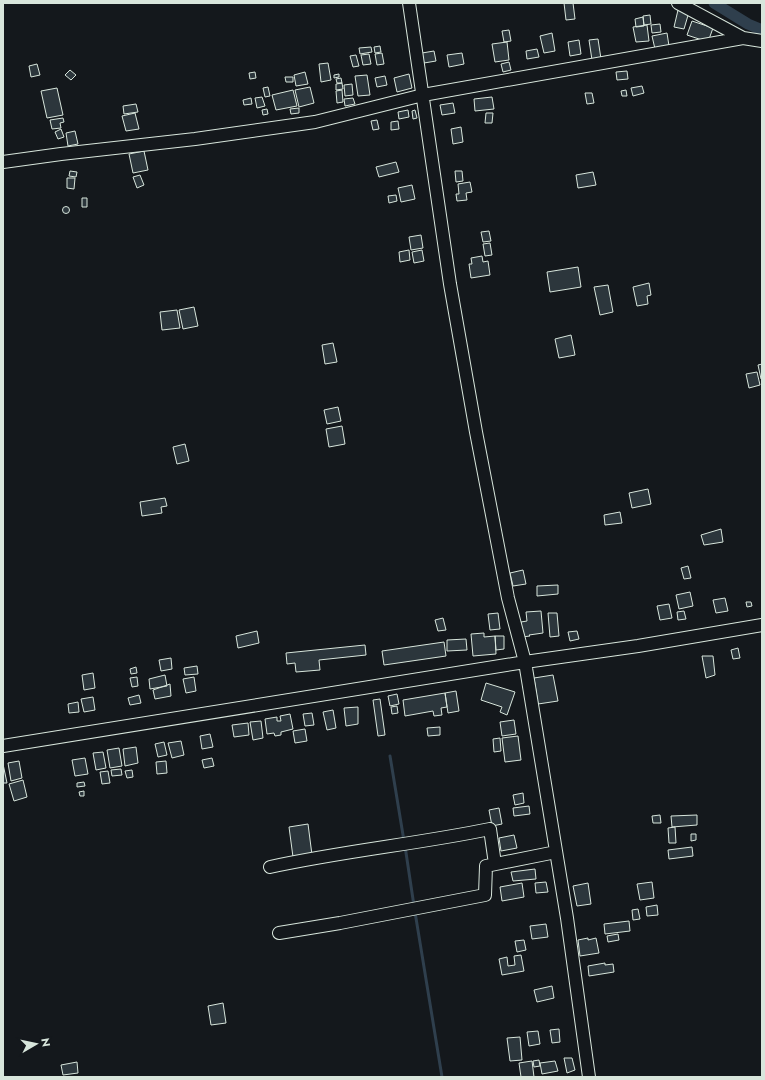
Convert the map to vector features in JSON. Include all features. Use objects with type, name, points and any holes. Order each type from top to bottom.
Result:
[{"type":"street","points":[[409,3],[450,284],[508,598],[525,662],[556,852],[590,1077]]},
{"type":"street","points":[[678,3],[744,38]]},
{"type":"street","points":[[3,162],[195,139],[315,122],[423,95],[744,38],[762,40]]},
{"type":"street","points":[[3,746],[525,662],[645,645],[762,625]]},
{"type":"street","points":[[270,867],[299,861],[455,837],[490,829],[495,864]]},
{"type":"street","points":[[279,933],[485,896],[486,866],[556,852]]},
{"type":"building","points":[[564,3],[573,3],[575,19],[566,20]]},
{"type":"building","points":[[678,10],[689,12],[684,29],[674,27]]},
{"type":"building","points":[[650,15],[651,24],[644,25],[643,16]]},
{"type":"building","points":[[643,17],[644,26],[636,27],[635,19]]},
{"type":"building","points":[[692,21],[713,28],[708,42],[687,35]]},
{"type":"building","points":[[660,24],[661,32],[652,33],[651,25]]},
{"type":"building","points":[[647,25],[649,41],[636,42],[633,27]]},
{"type":"building","points":[[509,30],[511,41],[504,42],[502,31]]},
{"type":"building","points":[[552,33],[555,51],[544,53],[540,36]]},
{"type":"building","points":[[667,33],[669,46],[655,49],[652,36]]},
{"type":"building","points":[[598,39],[601,59],[592,60],[589,40]]},
{"type":"building","points":[[579,40],[581,54],[570,56],[568,42]]},
{"type":"building","points":[[507,42],[509,60],[495,62],[492,44]]},
{"type":"building","points":[[380,46],[381,52],[375,53],[374,47]]},
{"type":"building","points":[[371,47],[372,52],[360,54],[359,48]]},
{"type":"building","points":[[537,49],[539,57],[527,59],[526,51]]},
{"type":"building","points":[[434,51],[436,61],[424,63],[422,53]]},
{"type":"building","points":[[382,53],[384,64],[377,65],[375,54]]},
{"type":"building","points":[[462,53],[464,64],[449,67],[447,55]]},
{"type":"building","points":[[369,54],[371,64],[363,65],[361,55]]},
{"type":"building","points":[[356,55],[359,66],[353,67],[350,56]]},
{"type":"building","points":[[509,62],[511,70],[503,72],[501,64]]},
{"type":"building","points":[[328,63],[331,80],[321,82],[319,64]]},
{"type":"building","points":[[37,64],[40,75],[31,77],[29,66]]},
{"type":"building","points":[[70,70],[76,75],[71,80],[65,75]]},
{"type":"building","points":[[627,71],[628,79],[617,80],[616,72]]},
{"type":"building","points":[[255,72],[256,78],[250,79],[249,73]]},
{"type":"building","points":[[305,72],[308,84],[296,86],[294,75]]},
{"type":"building","points":[[339,74],[339,77],[334,78],[334,75]]},
{"type":"building","points":[[409,74],[412,88],[397,92],[394,78]]},
{"type":"building","points":[[367,75],[370,95],[358,96],[355,76]]},
{"type":"building","points":[[385,76],[387,85],[377,87],[375,78]]},
{"type":"building","points":[[285,77],[293,77],[293,82],[286,82]]},
{"type":"building","points":[[341,78],[342,83],[337,83],[336,79]]},
{"type":"building","points":[[342,83],[343,89],[336,90],[336,84]]},
{"type":"building","points":[[352,84],[353,95],[345,96],[344,85]]},
{"type":"building","points":[[642,86],[644,93],[633,96],[631,88]]},
{"type":"building","points":[[268,87],[270,96],[265,97],[263,88]]},
{"type":"building","points":[[310,87],[314,103],[299,107],[295,90]]},
{"type":"building","points":[[57,88],[63,115],[47,118],[41,91]]},
{"type":"building","points":[[293,90],[297,106],[276,110],[272,95]]},
{"type":"building","points":[[342,90],[343,102],[337,103],[336,91]]},
{"type":"building","points":[[626,90],[627,96],[622,96],[621,91]]},
{"type":"building","points":[[585,93],[592,93],[594,103],[587,104]]},
{"type":"building","points":[[262,97],[265,106],[257,108],[255,98]]},
{"type":"building","points":[[492,97],[494,109],[475,111],[474,99]]},
{"type":"building","points":[[251,98],[252,104],[244,105],[243,100]]},
{"type":"building","points":[[353,98],[355,104],[345,106],[344,99]]},
{"type":"building","points":[[453,103],[455,113],[442,115],[440,105]]},
{"type":"building","points":[[136,104],[138,112],[124,114],[123,106]]},
{"type":"building","points":[[299,108],[299,113],[291,114],[290,109]]},
{"type":"building","points":[[267,109],[268,114],[263,115],[262,110]]},
{"type":"building","points":[[408,110],[409,117],[399,119],[398,112]]},
{"type":"building","points":[[415,110],[417,118],[413,119],[412,111]]},
{"type":"building","points":[[135,113],[139,129],[126,131],[122,116]]},
{"type":"building","points":[[486,113],[493,113],[492,123],[485,123]]},
{"type":"building","points":[[63,118],[64,122],[60,123],[61,128],[52,129],[50,120]]},
{"type":"building","points":[[377,120],[379,129],[373,130],[371,121]]},
{"type":"building","points":[[398,121],[399,129],[391,130],[391,122]]},
{"type":"building","points":[[461,127],[463,142],[453,144],[451,129]]},
{"type":"building","points":[[61,129],[64,137],[58,139],[55,132]]},
{"type":"building","points":[[75,131],[78,144],[68,146],[66,133]]},
{"type":"building","points":[[144,151],[148,170],[133,173],[129,154]]},
{"type":"building","points":[[396,162],[399,172],[379,177],[376,167]]},
{"type":"building","points":[[70,171],[77,172],[76,177],[69,176]]},
{"type":"building","points":[[455,171],[462,171],[463,181],[456,182]]},
{"type":"building","points":[[593,172],[596,185],[578,188],[576,175]]},
{"type":"building","points":[[140,175],[144,185],[137,188],[133,177]]},
{"type":"building","points":[[67,178],[75,178],[74,189],[67,188]]},
{"type":"building","points":[[470,182],[472,192],[466,193],[467,200],[457,201],[456,194],[459,194],[458,184]]},
{"type":"building","points":[[412,185],[415,199],[401,202],[398,188]]},
{"type":"building","points":[[396,195],[397,201],[389,203],[388,196]]},
{"type":"building","points":[[82,198],[87,198],[87,207],[82,207]]},
{"type":"building","points":[[66,207],[69,210],[66,213],[63,210]]},
{"type":"building","points":[[489,231],[491,241],[483,242],[481,232]]},
{"type":"building","points":[[421,235],[423,248],[411,250],[409,237]]},
{"type":"building","points":[[490,243],[492,255],[485,256],[483,244]]},
{"type":"building","points":[[409,250],[410,260],[400,262],[399,252]]},
{"type":"building","points":[[422,250],[424,261],[414,263],[412,252]]},
{"type":"building","points":[[482,256],[483,262],[488,261],[490,275],[471,278],[469,264],[472,264],[471,258]]},
{"type":"building","points":[[578,267],[581,287],[550,292],[547,272]]},
{"type":"building","points":[[649,283],[651,295],[647,296],[648,304],[637,306],[633,287]]},
{"type":"building","points":[[608,285],[613,312],[600,315],[594,287]]},
{"type":"building","points":[[194,307],[198,326],[183,329],[179,310]]},
{"type":"building","points":[[177,310],[180,328],[162,330],[160,312]]},
{"type":"building","points":[[571,335],[575,355],[559,358],[555,339]]},
{"type":"building","points":[[333,343],[337,362],[325,364],[322,345]]},
{"type":"building","points":[[762,364],[762,378],[761,379],[758,365]]},
{"type":"building","points":[[757,372],[760,385],[749,388],[746,374]]},
{"type":"building","points":[[338,407],[341,421],[327,424],[324,410]]},
{"type":"building","points":[[342,426],[345,444],[329,447],[326,429]]},
{"type":"building","points":[[185,444],[189,461],[177,464],[173,447]]},
{"type":"building","points":[[648,489],[651,504],[632,508],[629,493]]},
{"type":"building","points":[[165,498],[167,506],[161,507],[162,513],[142,516],[140,502]]},
{"type":"building","points":[[620,512],[622,523],[605,525],[604,515]]},
{"type":"building","points":[[721,529],[723,542],[704,545],[701,535]]},
{"type":"building","points":[[688,566],[691,578],[684,579],[681,568]]},
{"type":"building","points":[[523,570],[526,584],[513,586],[510,573]]},
{"type":"building","points":[[558,585],[558,594],[537,596],[537,586]]},
{"type":"building","points":[[690,592],[693,606],[679,609],[676,595]]},
{"type":"building","points":[[725,598],[728,611],[716,613],[713,600]]},
{"type":"building","points":[[746,602],[751,602],[752,606],[747,607]]},
{"type":"building","points":[[669,604],[672,618],[660,620],[657,606]]},
{"type":"building","points":[[541,611],[543,633],[522,637],[521,622],[527,621],[526,612]]},
{"type":"building","points":[[684,611],[686,619],[678,620],[677,612]]},
{"type":"building","points":[[498,613],[500,629],[490,630],[488,614]]},
{"type":"building","points":[[548,613],[557,613],[559,636],[550,637]]},
{"type":"building","points":[[443,618],[446,630],[438,631],[435,620]]},
{"type":"building","points":[[257,631],[259,643],[238,648],[236,636]]},
{"type":"building","points":[[577,631],[579,639],[570,641],[568,632]]},
{"type":"building","points":[[484,633],[484,637],[495,636],[496,654],[473,656],[471,634]]},
{"type":"building","points":[[495,636],[504,636],[504,649],[496,650]]},
{"type":"building","points":[[466,639],[467,650],[447,651],[447,640]]},
{"type":"building","points":[[444,642],[446,656],[384,665],[382,651]]},
{"type":"building","points":[[365,645],[366,655],[319,660],[320,670],[296,672],[295,663],[287,664],[286,653]]},
{"type":"building","points":[[738,648],[740,658],[733,659],[731,650]]},
{"type":"building","points":[[702,656],[713,656],[715,675],[706,678]]},
{"type":"building","points":[[171,658],[172,669],[161,671],[159,660]]},
{"type":"building","points":[[197,666],[198,674],[185,675],[184,668]]},
{"type":"building","points":[[136,667],[137,673],[131,674],[130,669]]},
{"type":"building","points":[[93,673],[95,688],[84,690],[82,675]]},
{"type":"building","points":[[165,675],[167,686],[150,689],[149,679]]},
{"type":"building","points":[[553,675],[558,701],[538,704],[534,678]]},
{"type":"building","points":[[137,677],[138,686],[132,687],[130,678]]},
{"type":"building","points":[[194,677],[196,691],[186,693],[183,679]]},
{"type":"building","points":[[486,683],[515,692],[507,715],[500,712],[502,707],[481,700]]},
{"type":"building","points":[[170,684],[171,696],[155,699],[153,690]]},
{"type":"building","points":[[456,691],[459,711],[448,713],[445,693]]},
{"type":"building","points":[[445,693],[447,707],[441,708],[442,715],[434,716],[433,711],[405,716],[403,700]]},
{"type":"building","points":[[397,694],[399,704],[390,706],[388,696]]},
{"type":"building","points":[[139,695],[141,703],[130,705],[128,698]]},
{"type":"building","points":[[93,697],[95,710],[84,712],[81,699]]},
{"type":"building","points":[[380,699],[385,735],[378,736],[373,700]]},
{"type":"building","points":[[78,702],[79,712],[69,713],[68,704]]},
{"type":"building","points":[[397,706],[398,713],[392,714],[391,707]]},
{"type":"building","points":[[358,707],[358,724],[346,726],[344,708]]},
{"type":"building","points":[[333,710],[336,728],[327,730],[323,712]]},
{"type":"building","points":[[312,713],[314,725],[305,726],[303,714]]},
{"type":"building","points":[[290,714],[293,729],[281,732],[281,735],[275,736],[274,733],[267,734],[265,719],[277,717],[277,721],[281,721],[280,716]]},
{"type":"building","points":[[514,720],[516,734],[502,736],[500,722]]},
{"type":"building","points":[[261,721],[263,738],[253,740],[250,722]]},
{"type":"building","points":[[248,723],[249,735],[234,737],[232,725]]},
{"type":"building","points":[[440,727],[440,735],[428,736],[427,728]]},
{"type":"building","points":[[305,729],[307,741],[295,743],[293,731]]},
{"type":"building","points":[[210,734],[213,747],[202,749],[200,736]]},
{"type":"building","points":[[518,736],[521,760],[505,762],[502,738]]},
{"type":"building","points":[[500,738],[501,751],[494,752],[493,739]]},
{"type":"building","points":[[181,741],[184,755],[172,758],[168,743]]},
{"type":"building","points":[[164,742],[167,755],[158,757],[155,744]]},
{"type":"building","points":[[136,747],[138,763],[125,766],[123,749]]},
{"type":"building","points":[[119,748],[122,766],[110,768],[107,750]]},
{"type":"building","points":[[103,752],[106,768],[96,770],[93,753]]},
{"type":"building","points":[[85,758],[88,774],[75,776],[72,760]]},
{"type":"building","points":[[212,758],[214,766],[204,768],[202,760]]},
{"type":"building","points":[[19,761],[22,778],[11,781],[8,763]]},
{"type":"building","points":[[166,761],[167,773],[157,774],[156,762]]},
{"type":"building","points":[[3,764],[7,783],[3,783]]},
{"type":"building","points":[[121,769],[122,775],[112,776],[111,770]]},
{"type":"building","points":[[132,770],[133,777],[127,778],[125,771]]},
{"type":"building","points":[[108,771],[110,783],[102,784],[100,772]]},
{"type":"building","points":[[23,780],[27,797],[14,801],[9,784]]},
{"type":"building","points":[[84,782],[85,786],[77,787],[77,783]]},
{"type":"building","points":[[84,791],[84,796],[80,796],[79,792]]},
{"type":"building","points":[[523,793],[524,803],[515,805],[513,795]]},
{"type":"building","points":[[529,806],[530,814],[514,816],[513,808]]},
{"type":"building","points":[[499,808],[502,824],[492,826],[489,810]]},
{"type":"building","points":[[660,815],[661,823],[653,823],[652,816]]},
{"type":"building","points":[[697,815],[697,825],[672,827],[671,816]]},
{"type":"building","points":[[308,824],[312,855],[293,857],[289,827]]},
{"type":"building","points":[[675,827],[676,843],[669,843],[668,828]]},
{"type":"building","points":[[691,834],[696,834],[696,840],[691,841]]},
{"type":"building","points":[[514,835],[517,848],[501,851],[499,838]]},
{"type":"building","points":[[692,847],[693,856],[669,859],[668,850]]},
{"type":"building","points":[[535,869],[536,879],[513,881],[511,872]]},
{"type":"building","points":[[546,882],[548,892],[536,893],[535,883]]},
{"type":"building","points":[[652,882],[654,898],[640,900],[637,884]]},
{"type":"building","points":[[522,883],[524,897],[502,901],[500,887]]},
{"type":"building","points":[[588,883],[591,904],[577,906],[573,886]]},
{"type":"building","points":[[657,905],[658,915],[647,916],[646,907]]},
{"type":"building","points":[[638,909],[640,919],[633,920],[632,910]]},
{"type":"building","points":[[629,921],[630,931],[605,934],[604,924]]},
{"type":"building","points":[[546,924],[548,937],[532,939],[530,926]]},
{"type":"building","points":[[618,934],[619,940],[608,942],[607,936]]},
{"type":"building","points":[[588,938],[588,940],[596,938],[599,953],[580,956],[578,940]]},
{"type":"building","points":[[524,940],[526,950],[517,952],[515,941]]},
{"type":"building","points":[[521,955],[524,971],[502,975],[499,959],[507,957],[508,966],[515,965],[514,956]]},
{"type":"building","points":[[605,963],[605,965],[613,964],[614,972],[589,976],[588,966]]},
{"type":"building","points":[[552,986],[554,998],[537,1002],[534,990]]},
{"type":"building","points":[[223,1003],[226,1023],[211,1025],[208,1006]]},
{"type":"building","points":[[559,1029],[560,1042],[552,1043],[550,1030]]},
{"type":"building","points":[[538,1031],[540,1044],[529,1046],[527,1032]]},
{"type":"building","points":[[520,1037],[522,1060],[510,1061],[507,1038]]},
{"type":"building","points":[[564,1058],[572,1058],[575,1070],[567,1073]]},
{"type":"building","points":[[539,1060],[540,1066],[534,1067],[533,1061]]},
{"type":"building","points":[[532,1061],[534,1077],[521,1077],[519,1063]]},
{"type":"building","points":[[555,1061],[558,1071],[542,1074],[540,1063]]},
{"type":"building","points":[[77,1062],[78,1073],[63,1075],[61,1065]]},
{"type":"waterway","points":[[714,3],[748,24],[762,30]]},
{"type":"waterway","points":[[390,756],[404,841]]},
{"type":"waterway","points":[[405,846],[414,906]]},
{"type":"waterway","points":[[415,912],[442,1077]]}]
